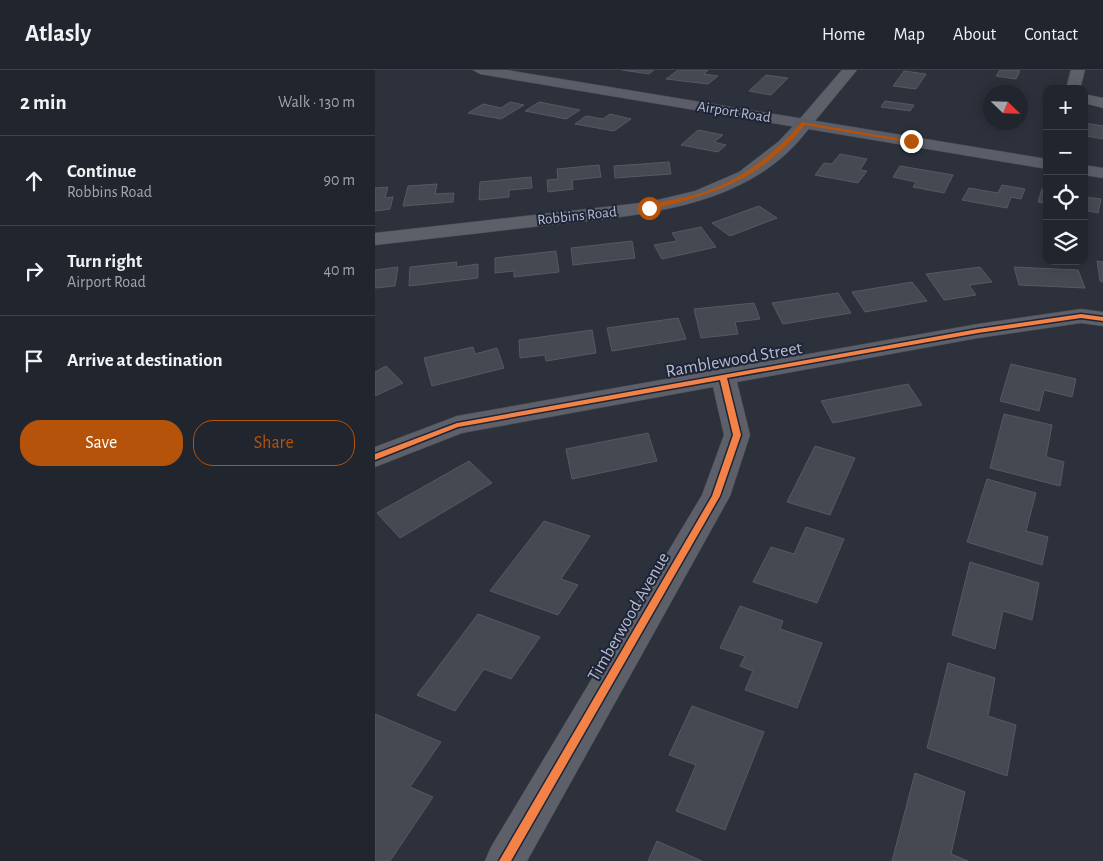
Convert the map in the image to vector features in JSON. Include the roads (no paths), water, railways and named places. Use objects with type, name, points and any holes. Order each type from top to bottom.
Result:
[{"type":"main road","name":"Airport Road","points":[[480,70],[1043,163]]},
{"type":"main road","points":[[1088,171],[1103,173]]},
{"type":"street","name":"Robbins Road","points":[[375,239],[649,208],[701,195],[745,176],[784,146],[850,70]]},
{"type":"street","points":[[1074,85],[1078,70]]},
{"type":"street","points":[[1088,99],[1103,103]]},
{"type":"street","name":"Ramblewood Street","points":[[375,457],[457,425],[977,331],[1081,316],[1103,319]]},
{"type":"street","name":"Timberwood Avenue","points":[[505,861],[716,496],[737,435],[723,377]]}]
